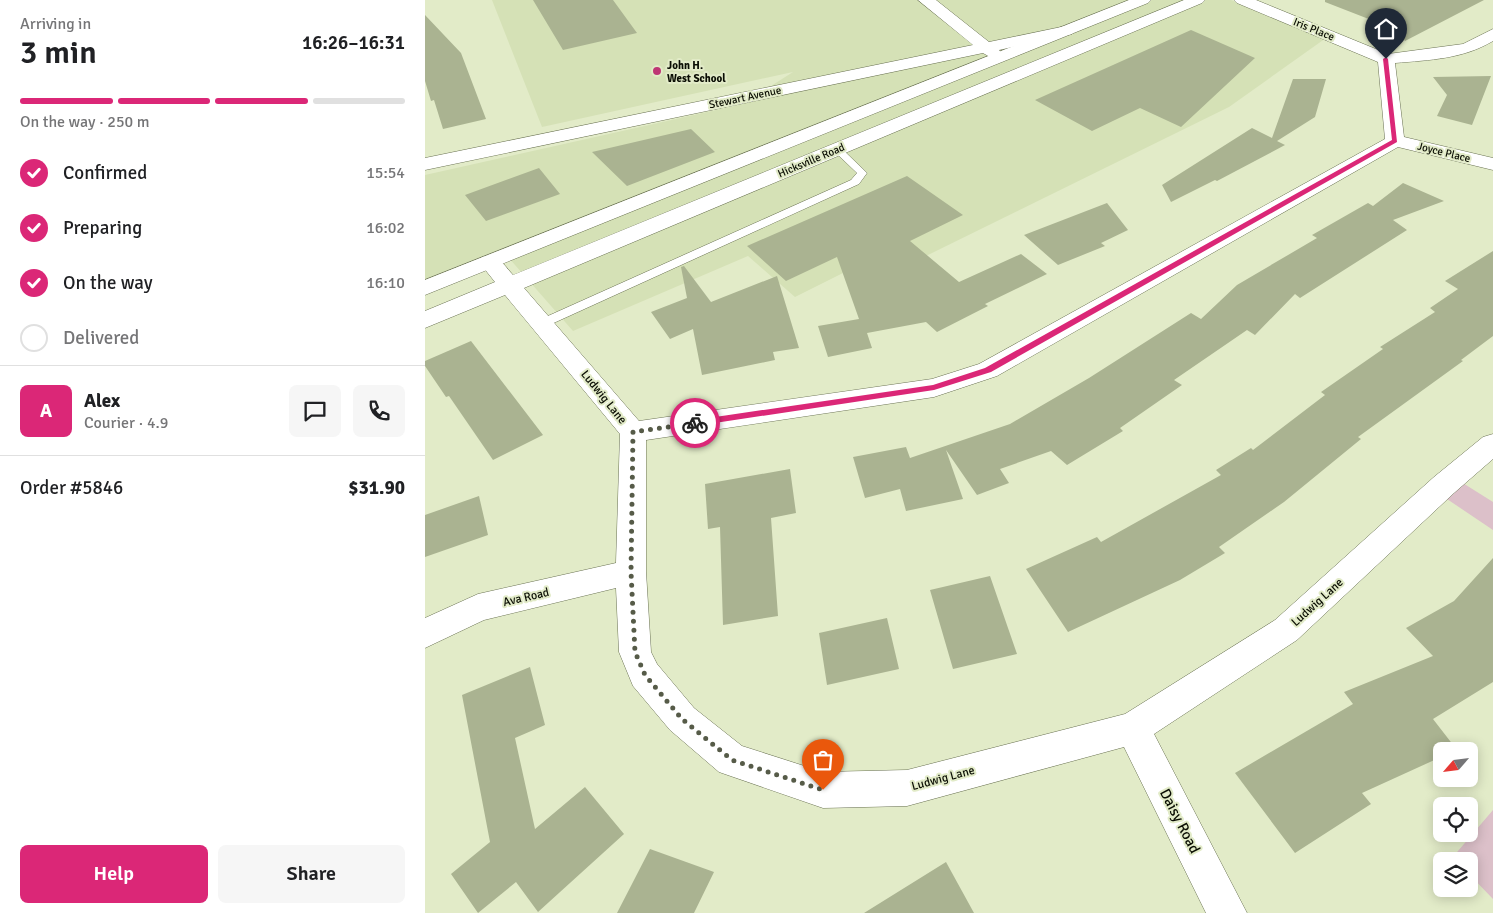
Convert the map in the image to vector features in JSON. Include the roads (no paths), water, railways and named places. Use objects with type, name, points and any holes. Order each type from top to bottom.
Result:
[{"type":"street","points":[[926,0],[991,52]]},
{"type":"street","name":"Stewart Avenue","points":[[425,164],[991,52],[1066,30],[1143,0]]},
{"type":"street","name":"Hicksville Road","points":[[425,320],[1197,0]]},
{"type":"street","name":"Iris Place","points":[[1241,0],[1386,59]]},
{"type":"street","points":[[633,432],[934,388],[988,370],[1395,141],[1386,59],[1469,48],[1493,34]]},
{"type":"street","name":"Hicksville Road","points":[[425,288],[991,52]]},
{"type":"street","name":"Joyce Place","points":[[1395,141],[1493,164]]},
{"type":"street","name":"Ludwig Lane","points":[[490,262],[511,284],[633,432],[631,572],[635,652],[645,675],[682,719],[732,760],[823,790],[907,788],[1133,728],[1286,630],[1444,485],[1493,444]]},
{"type":"street","name":"Ava Road","points":[[425,634],[478,608],[631,572]]},
{"type":"street","name":"Daisy Road","points":[[1133,728],[1227,913]]},
{"type":"lane","points":[[543,323],[855,182],[863,172],[837,149]]},
{"type":"place","name":"John H. West School","points":[[657,71]]}]
